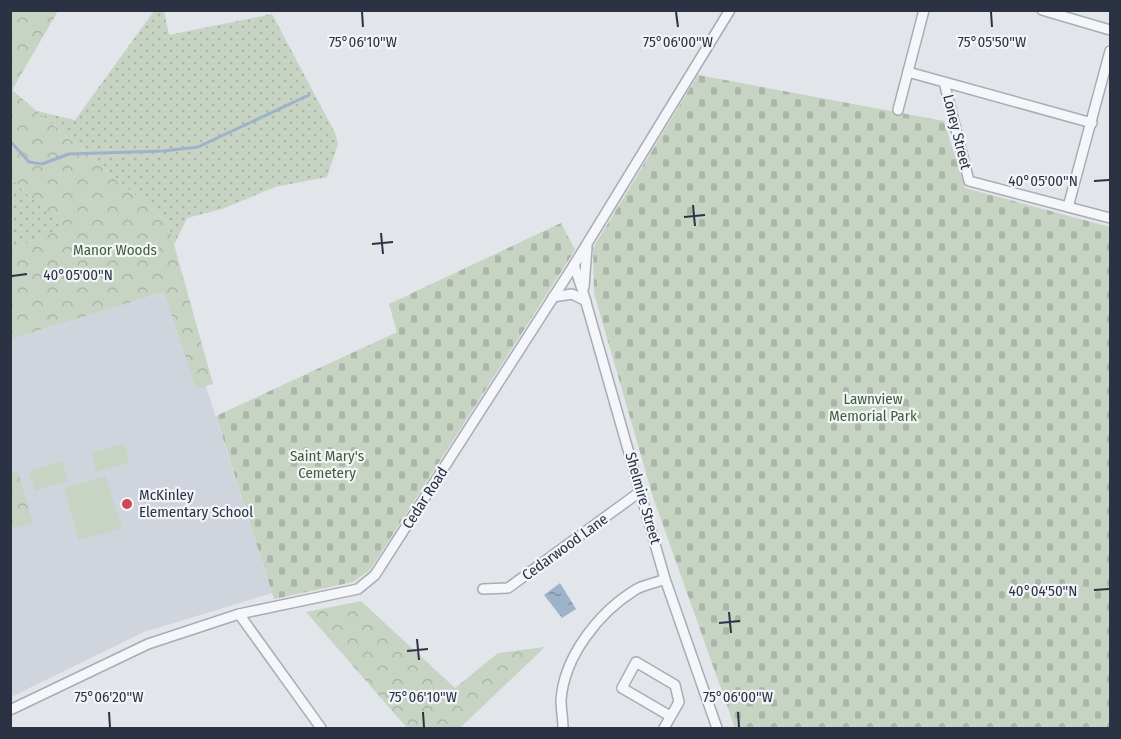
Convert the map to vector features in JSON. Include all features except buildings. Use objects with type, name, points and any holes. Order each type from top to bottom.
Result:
[{"type":"street","name":"Cedar Road","points":[[12,706],[148,644],[239,614],[358,589],[375,575],[574,265],[730,10]]},
{"type":"street","points":[[898,110],[924,10]]},
{"type":"street","points":[[1042,10],[1110,30]]},
{"type":"street","points":[[1068,207],[1110,51]]},
{"type":"street","points":[[908,72],[1092,123]]},
{"type":"street","name":"Loney Street","points":[[944,82],[969,181],[1110,218]]},
{"type":"street","points":[[553,297],[572,294],[584,296],[588,242]]},
{"type":"street","name":"Shelmire Street","points":[[574,265],[666,579],[717,729]]},
{"type":"street","name":"Cedarwood Lane","points":[[483,589],[508,588],[641,491]]},
{"type":"street","points":[[564,729],[561,701],[566,677],[575,653],[604,615],[636,590],[666,579]]},
{"type":"street","points":[[239,614],[321,729]]},
{"type":"street","points":[[664,729],[679,702],[675,685],[636,662],[622,688],[670,716]]},
{"type":"shaded area","name":"McKinley Elementary School","points":[[164,292],[196,388],[206,386],[272,593],[144,632],[11,697],[11,339]]},
{"type":"green space","name":"Manor Woods","points":[[11,10],[58,11],[12,90],[168,223],[213,384],[196,389],[164,292],[11,339],[11,249],[64,229],[11,179]]},
{"type":"green space","points":[[154,11],[164,11],[169,35],[272,14],[335,133],[338,144],[327,177],[275,187],[222,209],[187,218],[174,245],[168,223],[37,111],[75,120]]},
{"type":"green space","name":"Lawnview Memorial Park","points":[[698,75],[944,121],[965,188],[1110,227],[1110,728],[735,728],[653,497],[594,293],[593,248]]},
{"type":"green space","points":[[11,179],[65,229],[11,249]]},
{"type":"green space","name":"Saint Mary's Cemetery","points":[[561,223],[575,250],[370,570],[353,582],[274,599],[216,416],[397,332],[389,304]]},
{"type":"green space","points":[[124,443],[129,463],[96,472],[91,453]]},
{"type":"green space","points":[[62,461],[68,481],[35,491],[29,471]]},
{"type":"green space","points":[[18,472],[33,523],[11,529],[11,474]]},
{"type":"green space","points":[[105,476],[122,528],[79,540],[64,488]]},
{"type":"green space","points":[[361,601],[455,688],[498,653],[545,647],[460,728],[407,728],[306,612]]},
{"type":"water","points":[[560,583],[576,609],[562,618],[544,595]]},
{"type":"waterway","points":[[10,141],[29,162],[42,164],[69,154],[163,151],[198,147],[309,95]]},
{"type":"place","name":"McKinley Elementary School","points":[[127,504]]}]
